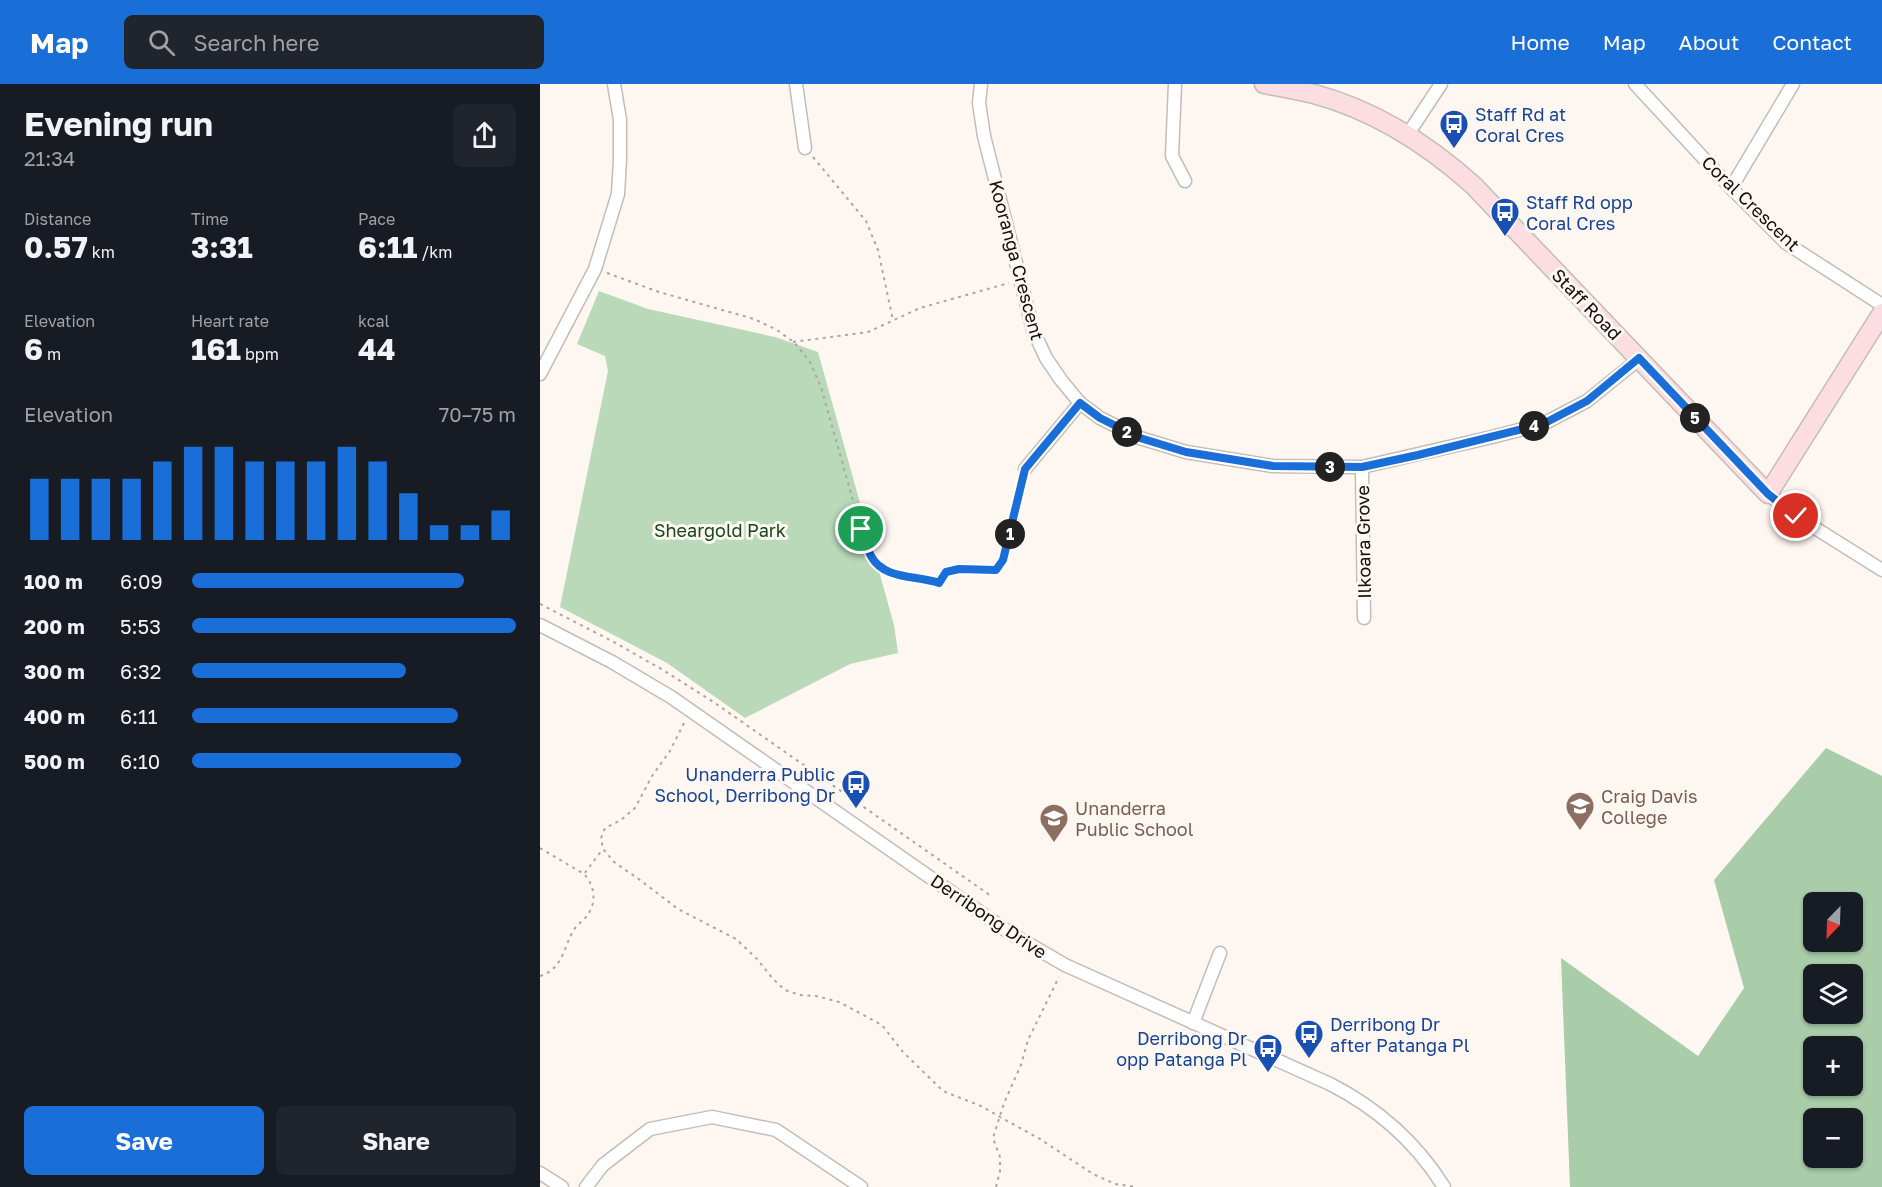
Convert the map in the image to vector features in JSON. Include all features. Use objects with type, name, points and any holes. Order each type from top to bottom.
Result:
[{"type":"street","points":[[540,374],[596,269],[618,194],[620,120],[614,84]]},
{"type":"street","points":[[796,84],[805,148]]},
{"type":"street","name":"Kooranga Crescent","points":[[981,84],[979,102],[984,136],[1033,330],[1046,358],[1080,403],[1100,418],[1140,438],[1186,452],[1273,466],[1362,467],[1543,424],[1587,401],[1639,358]]},
{"type":"street","points":[[1175,84],[1172,156],[1185,181]]},
{"type":"street","name":"Staff Road","points":[[1264,84],[1324,98],[1363,111],[1408,134],[1449,163],[1473,185],[1768,494],[1796,516],[1882,570]]},
{"type":"street","points":[[1408,134],[1442,84]]},
{"type":"street","name":"Coral Crescent","points":[[1635,84],[1731,188],[1786,243],[1882,304]]},
{"type":"street","points":[[1731,188],[1793,84]]},
{"type":"street","points":[[1768,494],[1882,313]]},
{"type":"street","points":[[1025,469],[1080,403]]},
{"type":"street","name":"Ilkoara Grove","points":[[1362,467],[1364,618]]},
{"type":"street","name":"Derribong Drive","points":[[540,625],[640,677],[1010,933],[1065,965],[1330,1084],[1361,1101],[1394,1126],[1408,1140],[1444,1187]]},
{"type":"street","points":[[1193,1023],[1220,953]]},
{"type":"street","points":[[586,1187],[603,1165],[650,1130],[712,1117],[776,1130],[861,1187]]},
{"type":"street","points":[[540,1173],[562,1187]]},
{"type":"path","points":[[805,148],[866,221],[878,250],[893,321]]},
{"type":"path","points":[[596,269],[659,292],[754,319],[777,330],[793,342],[810,362],[821,387],[861,529],[871,557],[883,570],[939,583],[946,572],[959,569],[996,570],[1003,560],[1025,469]]},
{"type":"path","points":[[793,342],[868,332],[920,308],[1020,279]]},
{"type":"path","points":[[540,604],[626,648],[715,703],[991,896]]},
{"type":"path","points":[[690,710],[670,752],[652,776],[635,808],[621,820],[605,828],[601,838],[603,849],[614,862],[678,909],[736,939],[785,990],[839,1002],[882,1025],[903,1052],[943,1091],[981,1106],[1040,1139],[1093,1174],[1115,1184],[1137,1187]]},
{"type":"path","points":[[540,848],[584,874],[591,882],[594,896],[588,914],[573,930],[560,961],[550,973],[540,976]]},
{"type":"path","points":[[584,874],[603,849]]},
{"type":"path","points":[[996,1187],[1000,1171],[1000,1157],[993,1138],[1004,1102],[1021,1065],[1028,1040],[1065,965]]},
{"type":"green space","name":"Sheargold Park","points":[[599,291],[648,309],[775,337],[818,352],[894,625],[898,653],[850,664],[745,718],[667,663],[560,607],[608,371],[605,356],[577,344]]},
{"type":"green space","points":[[1826,748],[1882,776],[1882,1187],[1570,1187],[1561,958],[1698,1056],[1744,988],[1714,880]]},
{"type":"place","name":"Staff Rd at Coral Cres","points":[[1454,150]]},
{"type":"place","name":"Staff Rd opp Coral Cres","points":[[1505,238]]},
{"type":"place","name":"Unanderra Public School, Derribong Dr","points":[[856,810]]},
{"type":"place","name":"Craig Davis College","points":[[1580,832]]},
{"type":"place","name":"Unanderra Public School","points":[[1054,844]]},
{"type":"place","name":"Derribong Dr after Patanga Pl","points":[[1309,1060]]},
{"type":"place","name":"Derribong Dr opp Patanga Pl","points":[[1268,1074]]},
{"type":"route","points":[[861,529],[871,557],[883,570],[902,576],[924,578],[939,583],[946,572],[959,569],[996,570],[1003,560],[1025,469],[1080,403],[1100,418],[1140,438],[1186,452],[1273,466],[1362,467],[1543,424],[1587,401],[1639,358],[1768,494],[1796,516]]}]
